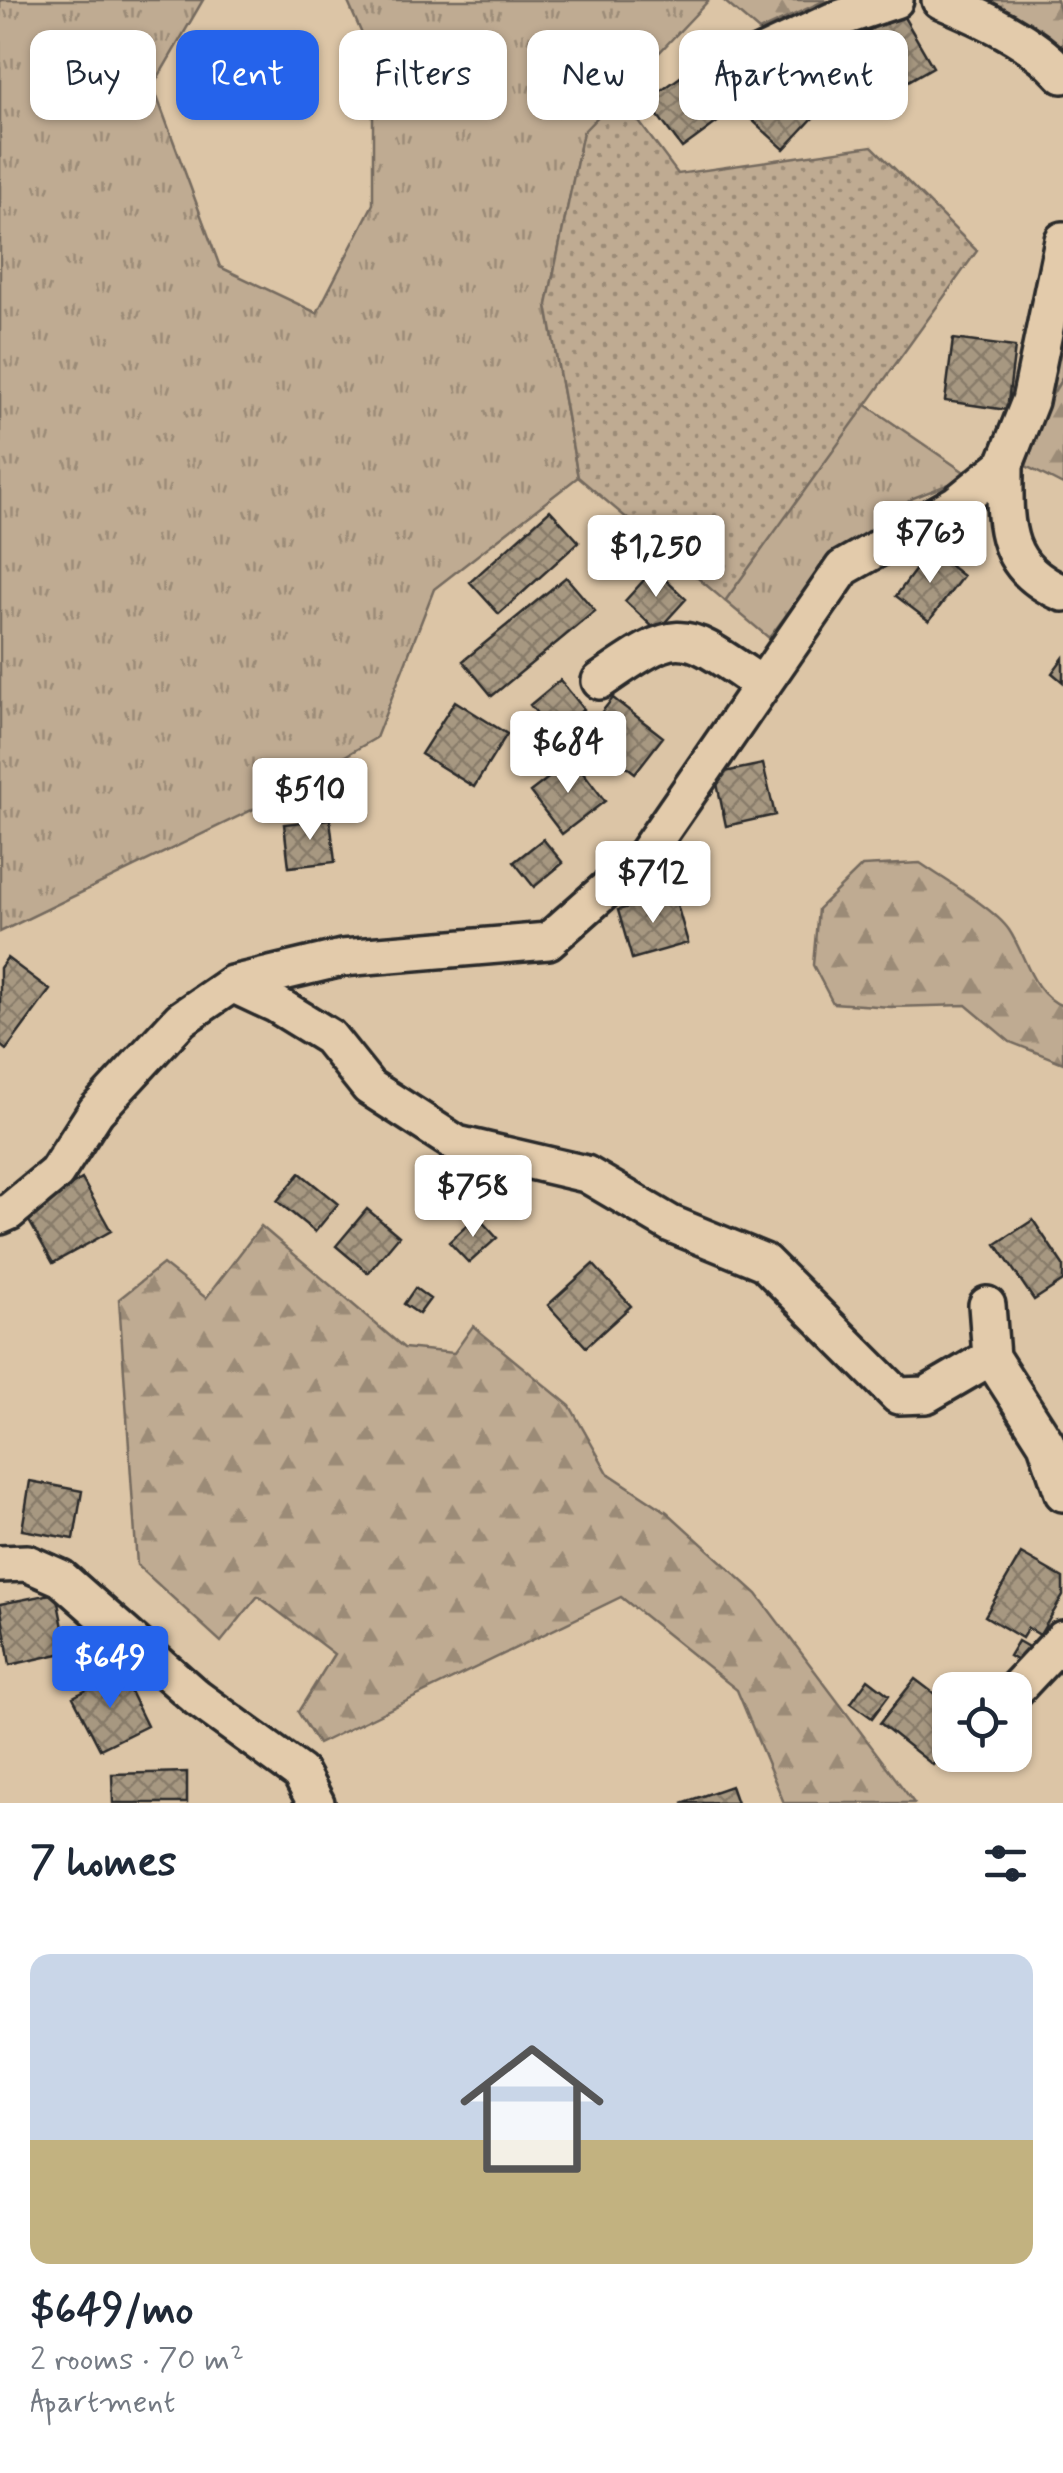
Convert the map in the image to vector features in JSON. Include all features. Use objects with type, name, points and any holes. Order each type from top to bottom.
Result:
[{"type":"street","points":[[813,30],[895,0]]},
{"type":"street","points":[[940,0],[981,17],[1051,62],[1063,76]]},
{"type":"street","points":[[1063,240],[1030,401],[1005,464],[1005,532],[1021,564],[1063,593]]},
{"type":"street","points":[[0,1216],[56,1173],[96,1111],[181,1019],[232,984],[342,958],[548,941],[645,854],[842,568],[956,504],[1005,464]]},
{"type":"street","points":[[600,681],[650,646],[682,638],[708,648],[762,685]]},
{"type":"street","points":[[232,984],[328,1037],[369,1088],[457,1144],[586,1174],[671,1224],[764,1262],[898,1396],[926,1395],[991,1357]]},
{"type":"street","points":[[987,1305],[991,1357],[1046,1443],[1063,1493]]},
{"type":"street","points":[[0,1564],[27,1563],[61,1578],[197,1698],[300,1773],[316,1803]]},
{"type":"street","points":[[1032,1672],[1063,1640]]},
{"type":"green space","points":[[0,0],[203,0],[186,30],[176,30],[176,46],[156,81],[156,30],[30,30],[30,120],[156,120],[156,94],[220,267],[317,313],[373,204],[373,120],[507,120],[507,30],[360,30],[347,0],[709,0],[659,53],[659,30],[527,30],[527,120],[595,120],[583,133],[547,305],[578,477],[434,589],[376,738],[254,809],[0,932]]},
{"type":"green space","points":[[723,0],[826,0],[761,30]]},
{"type":"green space","points":[[969,0],[1057,0],[1063,19],[1063,50]]},
{"type":"green space","points":[[595,120],[638,120],[678,174],[872,146],[977,251],[725,601],[578,477],[547,305],[583,132]]},
{"type":"green space","points":[[1063,325],[1063,377],[1043,410]]},
{"type":"green space","points":[[1063,377],[1063,485],[1026,466],[1043,410]]},
{"type":"green space","points":[[865,404],[970,476],[913,498],[827,561],[769,638],[725,601]]},
{"type":"green space","points":[[920,863],[980,904],[1009,930],[1043,993],[1063,1006],[1063,1063],[1010,1042],[966,1005],[891,1007],[833,1003],[813,965],[818,909],[862,866]]},
{"type":"green space","points":[[261,1226],[404,1348],[454,1353],[473,1326],[570,1406],[608,1473],[667,1512],[757,1594],[914,1803],[784,1803],[737,1690],[621,1597],[318,1744],[298,1712],[334,1654],[258,1596],[221,1642],[137,1565],[119,1299],[163,1264],[206,1298]]},
{"type":"building","points":[[901,12],[933,67],[908,81],[908,30],[870,30]]},
{"type":"building","points":[[679,78],[679,120],[720,120],[682,148],[659,117],[659,92]]},
{"type":"building","points":[[752,120],[811,120],[784,149]]},
{"type":"building","points":[[953,339],[1015,347],[1007,410],[945,401]]},
{"type":"building","points":[[550,510],[579,542],[499,614],[470,582]]},
{"type":"building","points":[[930,550],[963,576],[929,621],[896,596]]},
{"type":"building","points":[[654,569],[686,599],[657,631],[625,601]]},
{"type":"building","points":[[566,577],[595,611],[492,696],[463,661]]},
{"type":"building","points":[[1063,658],[1063,682],[1052,673]]},
{"type":"building","points":[[560,680],[584,709],[554,734],[530,705]]},
{"type":"building","points":[[613,698],[663,737],[635,773],[584,734]]},
{"type":"building","points":[[455,701],[507,734],[474,787],[421,754]]},
{"type":"building","points":[[573,759],[605,801],[562,834],[530,792]]},
{"type":"building","points":[[763,764],[775,815],[726,826],[715,774]]},
{"type":"building","points":[[330,819],[335,862],[289,867],[284,824]]},
{"type":"building","points":[[543,839],[563,863],[534,887],[514,862]]},
{"type":"building","points":[[674,894],[688,943],[632,959],[618,910]]},
{"type":"building","points":[[7,958],[50,990],[6,1050],[0,1045],[0,968]]},
{"type":"building","points":[[447,1149],[482,1175],[459,1206],[424,1181]]},
{"type":"building","points":[[300,1173],[338,1204],[315,1232],[277,1201]]},
{"type":"building","points":[[82,1179],[111,1231],[53,1263],[24,1212]]},
{"type":"building","points":[[367,1209],[399,1236],[368,1273],[336,1246]]},
{"type":"building","points":[[477,1216],[497,1238],[469,1263],[449,1242]]},
{"type":"building","points":[[1033,1220],[1063,1265],[1063,1281],[1034,1300],[996,1244]]},
{"type":"building","points":[[593,1264],[631,1306],[586,1347],[548,1305]]},
{"type":"building","points":[[415,1288],[430,1299],[419,1314],[404,1304]]},
{"type":"building","points":[[30,1481],[82,1491],[74,1539],[22,1530]]},
{"type":"building","points":[[1021,1554],[1063,1578],[1063,1596],[1040,1635],[1028,1628],[1022,1638],[985,1616]]},
{"type":"building","points":[[56,1593],[68,1652],[10,1665],[0,1604]]},
{"type":"building","points":[[1018,1641],[1030,1648],[1021,1663],[1009,1656]]},
{"type":"building","points":[[121,1673],[147,1726],[100,1749],[73,1697]]},
{"type":"building","points":[[868,1679],[889,1695],[872,1718],[851,1703]]},
{"type":"building","points":[[915,1679],[932,1692],[932,1764],[880,1723]]},
{"type":"building","points":[[187,1772],[187,1803],[113,1803],[112,1774]]},
{"type":"building","points":[[731,1786],[737,1803],[682,1803]]}]
